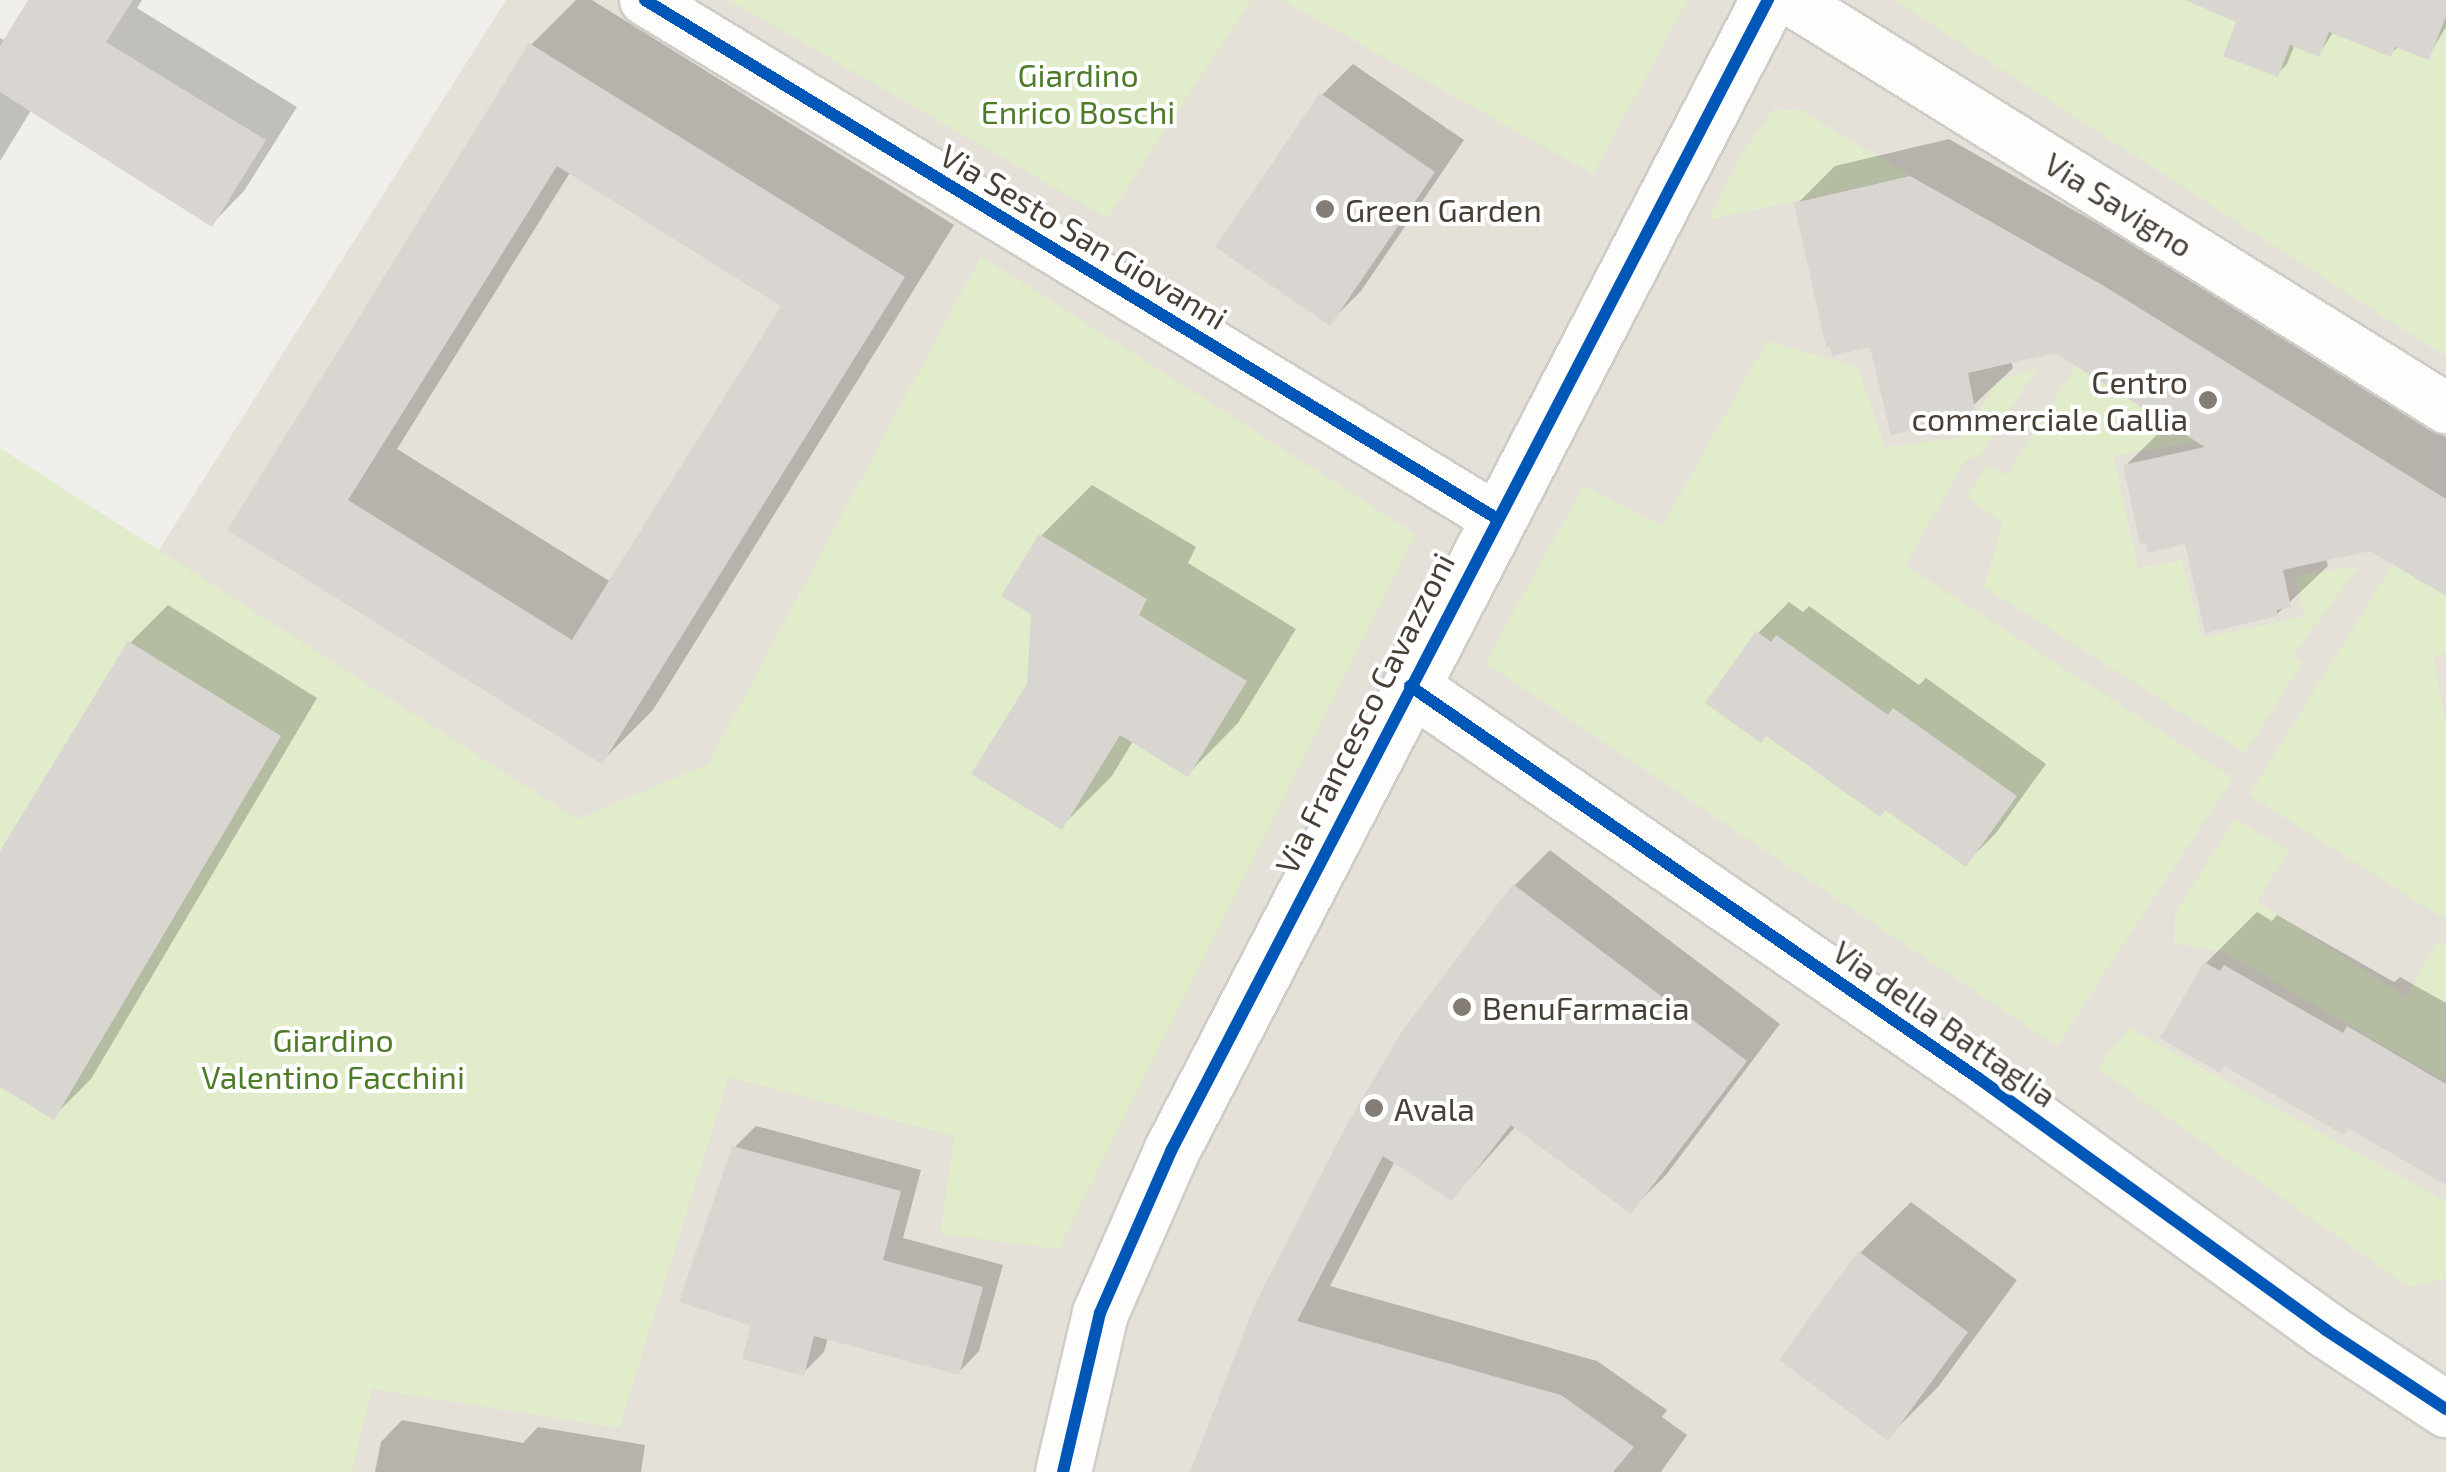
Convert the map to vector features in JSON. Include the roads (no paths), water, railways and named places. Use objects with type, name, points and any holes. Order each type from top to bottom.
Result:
[{"type":"street","name":"Via Sesto San Giovanni","points":[[645,0],[1496,518]]},
{"type":"street","name":"Via Francesco Cavazzoni","points":[[1063,1472],[1108,1294],[1171,1151],[1768,0]]},
{"type":"street","name":"Via Savigno","points":[[1791,0],[2446,408]]},
{"type":"street","name":"Via della Battaglia","points":[[1410,686],[1978,1078],[2326,1330],[2446,1408]]},
{"type":"place","name":"Green Garden","points":[[1325,209]]},
{"type":"place","name":"Centro commerciale Gallia","points":[[2208,400]]},
{"type":"place","name":"BenuFarmacia","points":[[1462,1007]]},
{"type":"place","name":"Avala","points":[[1374,1108]]},
{"type":"park label","name":"Giardino Enrico Boschi","points":[[1078,94]]},
{"type":"park label","name":"Giardino Valentino Facchini","points":[[333,1058]]}]
